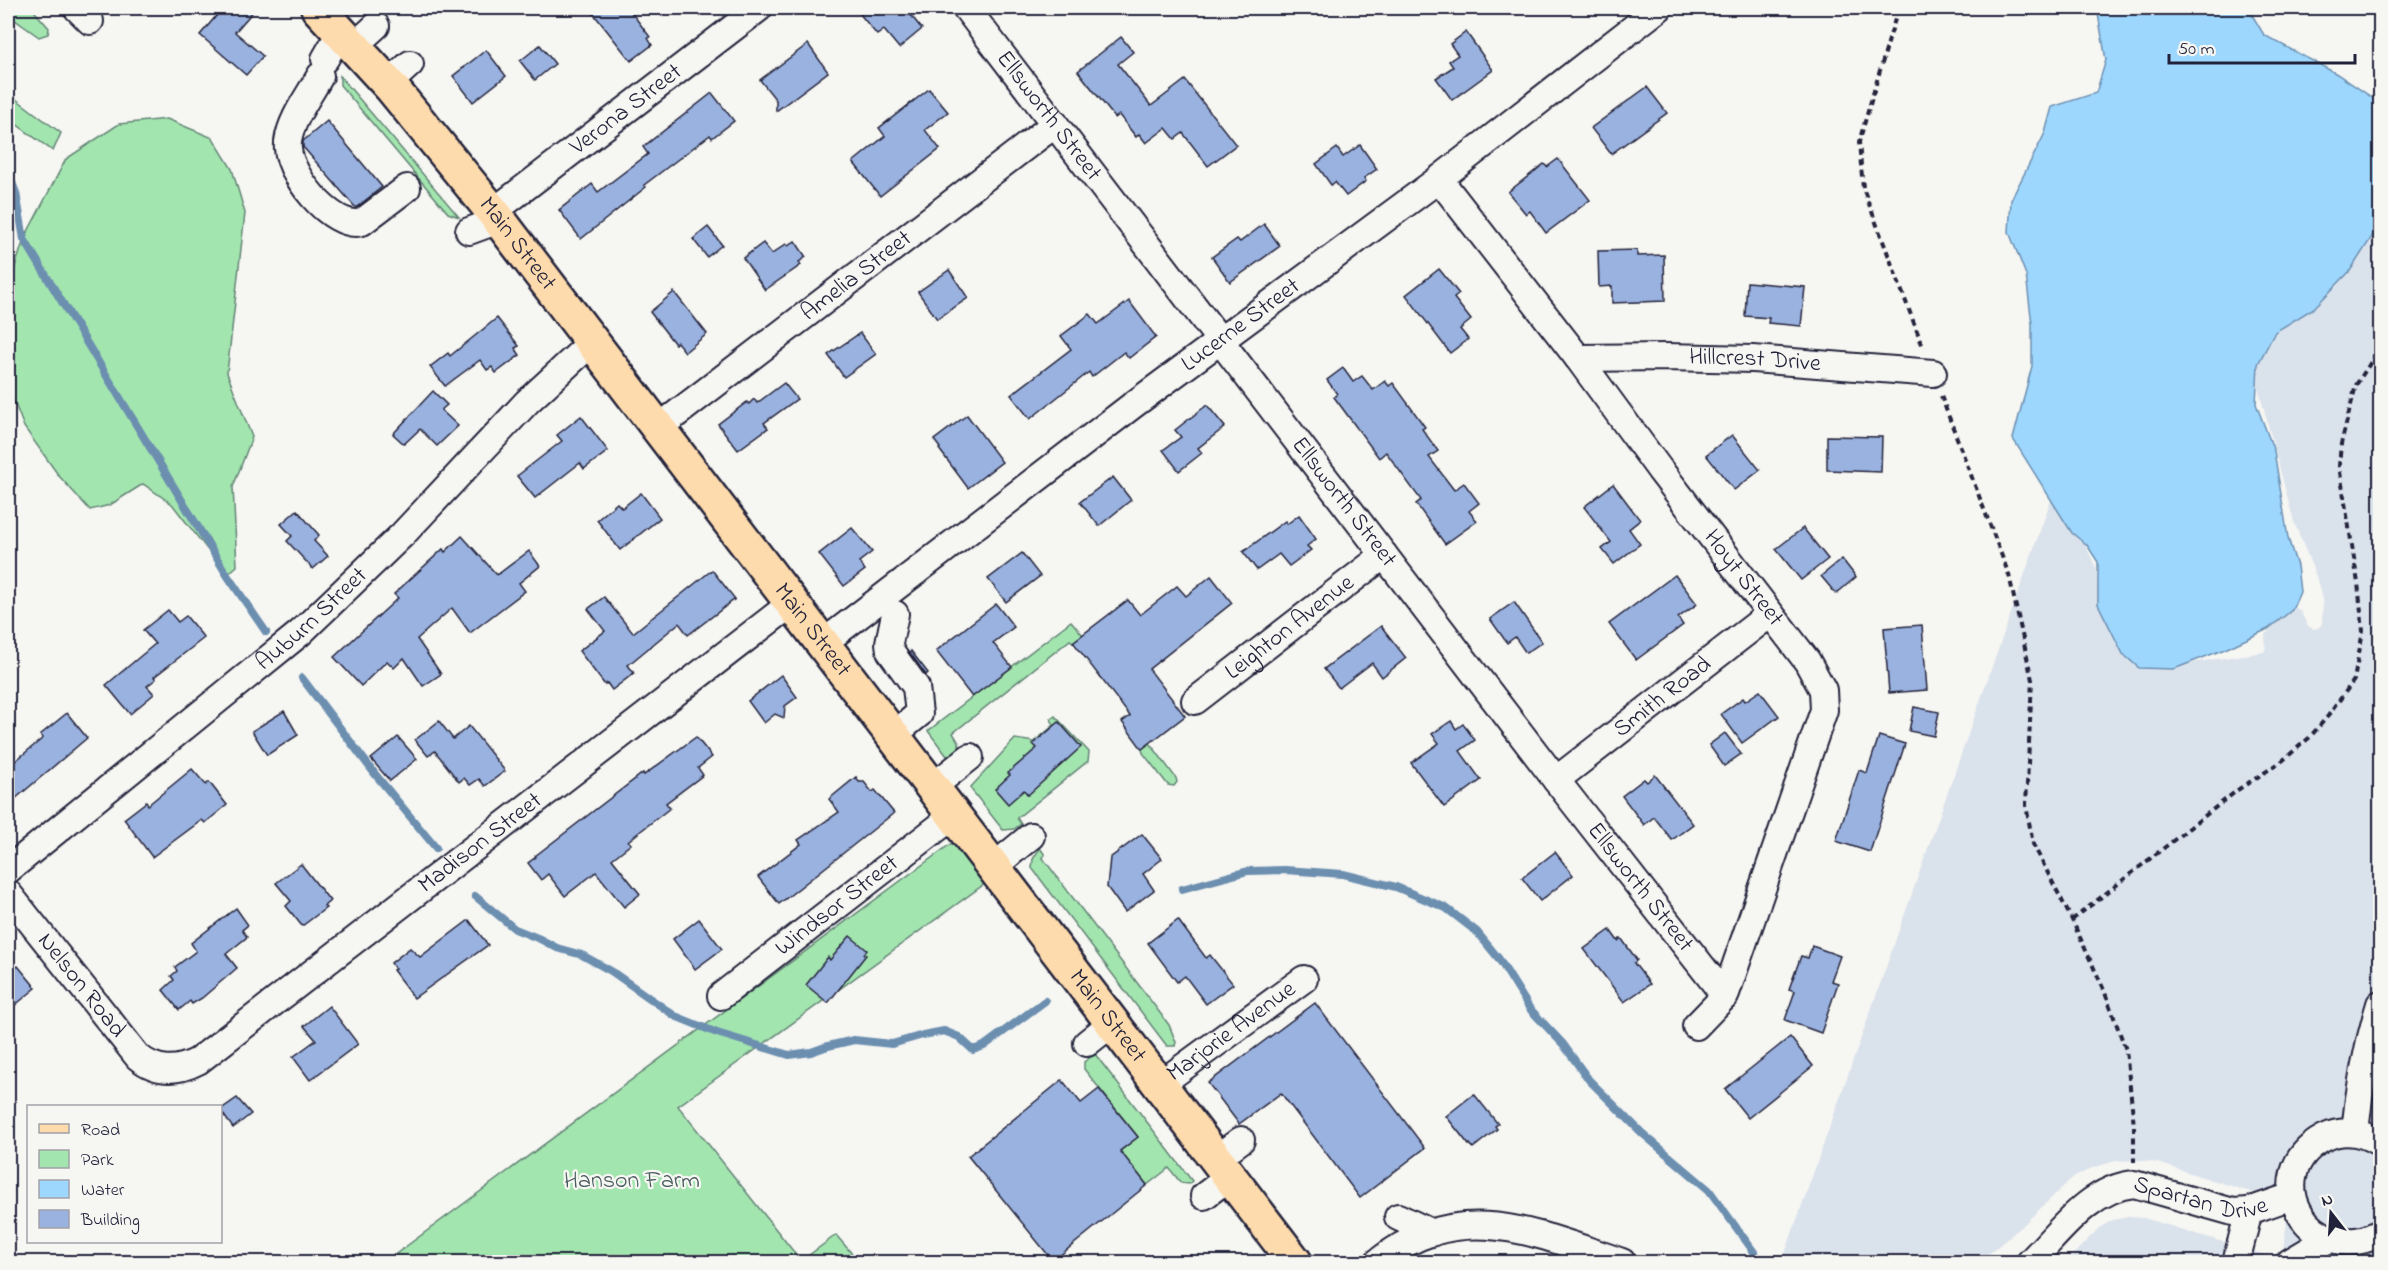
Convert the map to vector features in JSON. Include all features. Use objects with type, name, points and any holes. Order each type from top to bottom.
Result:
[{"type":"main road","name":"Main Street","points":[[318,8],[357,34],[399,74],[487,221],[592,342],[1295,1263]]},
{"type":"street","name":"Verona Street","points":[[487,221],[564,149],[759,8]]},
{"type":"street","name":"Ellsworth Street","points":[[966,8],[1556,780],[1725,996]]},
{"type":"street","name":"Lucerne Street","points":[[823,643],[888,606],[1116,419],[1439,179],[1652,10]]},
{"type":"street","points":[[357,34],[322,67],[297,116],[287,143],[289,155],[302,183],[327,210],[338,218],[356,224],[362,222],[407,188]]},
{"type":"street","name":"Amelia Street","points":[[658,428],[1055,124]]},
{"type":"street","name":"Hoyt Street","points":[[1439,179],[1578,358],[1660,470],[1807,661],[1820,682],[1825,701],[1824,710],[1725,996],[1696,1026]]},
{"type":"street","name":"Auburn Street","points":[[8,870],[300,633],[403,534],[527,402],[592,342]]},
{"type":"street","name":"Hillcrest Drive","points":[[1578,358],[1753,359],[1933,373]]},
{"type":"street","name":"Leighton Avenue","points":[[1196,700],[1384,555]]},
{"type":"street","name":"Madison Street","points":[[164,1070],[188,1066],[198,1061],[792,603]]},
{"type":"street","points":[[888,606],[900,653],[924,688],[922,712]]},
{"type":"street","points":[[888,606],[890,651],[915,687],[919,714],[892,736]]},
{"type":"street","name":"Smith Road","points":[[1556,780],[1770,614]]},
{"type":"street","points":[[932,788],[970,757]]},
{"type":"street","name":"Windsor Street","points":[[721,996],[953,816]]},
{"type":"street","points":[[992,867],[1031,836]]},
{"type":"street","name":"Nelson Road","points":[[8,893],[138,1057],[151,1066],[164,1070]]},
{"type":"street","name":"Marjorie Avenue","points":[[1159,1085],[1202,1044],[1304,979]]},
{"type":"street","points":[[2355,1132],[2359,1088],[2367,1046],[2380,1004]]},
{"type":"street","points":[[1087,1043],[1112,1023]]},
{"type":"street","points":[[2380,1143],[2370,1136],[2355,1132],[2327,1136],[2314,1144],[2296,1167],[2292,1196],[2304,1222],[2314,1233],[2327,1240],[2355,1244],[2370,1240],[2380,1233]]},
{"type":"street","name":"Spartan Drive","points":[[2030,1263],[2092,1200],[2111,1188],[2134,1184],[2232,1212],[2249,1210],[2292,1196]]},
{"type":"street","points":[[2236,1263],[2249,1210]]},
{"type":"street","points":[[1398,1217],[1432,1233]]},
{"type":"street","points":[[1378,1263],[1407,1244],[1432,1233],[1466,1225],[1508,1227],[1536,1233],[1622,1263]]},
{"type":"street","points":[[2290,1263],[2327,1240]]},
{"type":"path","points":[[1896,8],[1895,19],[1860,142],[1863,188],[2011,586],[2032,680],[2026,805],[2031,835],[2033,844],[2072,920],[2104,990],[2126,1050],[2134,1125],[2134,1184]]},
{"type":"path","points":[[2072,920],[2170,842],[2295,750],[2328,716],[2354,680],[2363,631],[2358,583],[2339,466],[2341,444],[2356,385],[2380,348]]},
{"type":"shaded area","points":[[2380,233],[2380,1262],[2066,1262],[2099,1228],[2113,1220],[2128,1217],[2144,1218],[2282,1260],[2289,1204],[2158,1163],[2137,1160],[2115,1161],[2092,1168],[2071,1179],[2021,1227],[1979,1262],[1782,1262],[2052,497],[2076,527],[2096,568],[2101,604],[2183,664],[2264,652],[2265,635],[2282,611],[2289,608],[2296,608],[2300,611],[2308,626],[2313,629],[2318,628],[2322,624],[2323,603],[2316,576],[2294,522],[2253,368],[2265,343],[2300,314],[2363,246]]},
{"type":"green space","points":[[8,8],[39,8],[35,12],[49,28],[48,34],[39,37],[8,15]]},
{"type":"green space","points":[[340,76],[459,217],[448,213],[340,85]]},
{"type":"green space","points":[[8,93],[61,133],[53,151],[8,118]]},
{"type":"green space","points":[[167,119],[213,138],[232,169],[245,213],[227,373],[252,437],[233,487],[237,566],[227,575],[172,504],[143,484],[110,505],[90,510],[59,476],[24,427],[8,386],[8,289],[24,239],[66,159],[119,124]]},
{"type":"green space","points":[[1071,621],[1083,635],[1073,642],[1070,640],[953,733],[960,750],[950,760],[928,731]]},
{"type":"green space","points":[[1055,716],[1089,752],[1088,761],[1017,818],[1021,824],[1014,829],[1003,830],[970,788],[1015,739],[1034,742],[1054,725],[1051,719]]},
{"type":"green space","points":[[1150,743],[1176,778],[1177,782],[1174,786],[1168,785],[1143,753],[1142,749]]},
{"type":"green space","name":"Hanson Farm","points":[[960,837],[990,880],[678,1106],[801,1261],[836,1235],[859,1262],[385,1262]]},
{"type":"green space","points":[[1040,848],[1045,855],[1042,857],[1169,1025],[1176,1042],[1175,1046],[1167,1046],[1032,868],[1033,859]]},
{"type":"green space","points":[[1095,1054],[1192,1181],[1189,1184],[1181,1183],[1169,1168],[1147,1185],[1120,1151],[1138,1137],[1084,1069],[1084,1062]]},
{"type":"water","points":[[2097,8],[2248,8],[2264,35],[2337,74],[2380,103],[2380,231],[2373,235],[2350,271],[2314,308],[2275,332],[2258,364],[2256,404],[2274,451],[2288,538],[2297,566],[2300,592],[2292,610],[2268,629],[2174,669],[2139,668],[2123,654],[2098,604],[2098,562],[2087,545],[2072,533],[2013,439],[2032,366],[2032,324],[2026,275],[2009,232],[2011,200],[2045,133],[2052,107],[2096,93],[2106,60]]},
{"type":"building","points":[[223,8],[256,8],[235,32],[263,56],[246,75],[200,35]]},
{"type":"building","points":[[589,8],[628,8],[650,37],[648,38],[652,45],[631,61]]},
{"type":"building","points":[[855,8],[905,8],[922,29],[899,48],[884,30],[877,35]]},
{"type":"building","points":[[1466,32],[1493,70],[1452,100],[1436,78],[1453,67],[1449,61],[1458,55],[1450,44]]},
{"type":"building","points":[[1121,37],[1133,52],[1118,64],[1151,106],[1185,80],[1236,145],[1208,166],[1183,133],[1175,139],[1166,128],[1146,143],[1139,134],[1136,137],[1119,115],[1115,118],[1078,71]]},
{"type":"building","points":[[808,44],[828,72],[776,111],[776,100],[760,80]]},
{"type":"building","points":[[540,45],[555,64],[535,80],[520,61]]},
{"type":"building","points":[[486,50],[506,76],[473,102],[453,76]]},
{"type":"building","points":[[1647,87],[1667,113],[1611,154],[1591,128]]},
{"type":"building","points":[[929,89],[948,112],[925,130],[940,149],[880,196],[853,162],[885,136],[879,128]]},
{"type":"building","points":[[712,93],[734,121],[712,138],[710,135],[644,185],[646,187],[581,239],[559,210],[592,184],[598,192],[648,154],[643,147]]},
{"type":"building","points":[[327,121],[382,187],[357,207],[303,147],[303,141]]},
{"type":"building","points":[[1360,145],[1377,169],[1364,178],[1366,181],[1346,196],[1335,182],[1331,185],[1316,164],[1337,148],[1343,157]]},
{"type":"building","points":[[1558,159],[1590,200],[1546,233],[1530,211],[1526,214],[1508,192],[1544,164],[1547,167]]},
{"type":"building","points":[[1264,224],[1280,246],[1230,282],[1212,257],[1237,239],[1240,242]]},
{"type":"building","points":[[708,227],[722,245],[707,257],[693,239]]},
{"type":"building","points":[[795,241],[806,257],[799,262],[801,265],[765,290],[743,258],[763,243],[772,254],[786,244],[788,246]]},
{"type":"building","points":[[1637,250],[1637,256],[1664,255],[1665,301],[1612,303],[1612,286],[1599,287],[1598,251]]},
{"type":"building","points":[[1439,269],[1459,294],[1454,298],[1471,320],[1460,329],[1468,339],[1450,353],[1406,295]]},
{"type":"building","points":[[949,270],[968,298],[937,319],[918,292]]},
{"type":"building","points":[[1747,282],[1805,287],[1801,326],[1768,323],[1769,318],[1745,316]]},
{"type":"building","points":[[674,292],[707,334],[685,352],[677,342],[675,344],[650,312]]},
{"type":"building","points":[[1129,301],[1156,337],[1129,358],[1124,352],[1092,377],[1089,372],[1030,419],[1011,395],[1071,349],[1061,336],[1090,314],[1098,324]]},
{"type":"building","points":[[497,318],[519,346],[515,348],[520,355],[496,373],[492,367],[487,370],[480,360],[445,386],[430,367],[448,353],[450,356]]},
{"type":"building","points":[[860,333],[876,354],[844,377],[828,355]]},
{"type":"building","points":[[1343,368],[1353,382],[1362,376],[1373,390],[1385,381],[1389,386],[1393,383],[1425,427],[1422,429],[1438,451],[1429,457],[1454,490],[1464,483],[1479,503],[1469,511],[1477,521],[1445,544],[1416,504],[1421,500],[1386,452],[1379,458],[1334,397],[1337,394],[1327,380]]},
{"type":"building","points":[[784,383],[797,399],[764,423],[768,428],[738,450],[718,424],[747,402],[749,404],[754,399],[757,403]]},
{"type":"building","points":[[433,391],[447,405],[441,410],[458,426],[437,446],[420,429],[404,444],[393,434]]},
{"type":"building","points":[[1207,405],[1225,427],[1198,448],[1202,453],[1179,471],[1163,450],[1181,437],[1175,430]]},
{"type":"building","points":[[967,415],[1002,462],[968,488],[934,440]]},
{"type":"building","points":[[581,416],[608,451],[584,469],[580,463],[535,498],[517,476],[562,441],[557,435]]},
{"type":"building","points":[[1732,435],[1760,470],[1734,490],[1706,455]]},
{"type":"building","points":[[1827,436],[1882,437],[1881,472],[1827,470]]},
{"type":"building","points":[[1113,477],[1131,500],[1099,526],[1080,502]]},
{"type":"building","points":[[1613,484],[1640,520],[1629,529],[1640,544],[1614,564],[1602,549],[1611,542],[1584,507]]},
{"type":"building","points":[[641,493],[660,518],[620,550],[597,520],[617,503],[622,508]]},
{"type":"building","points":[[297,510],[319,535],[314,541],[328,556],[313,569],[287,541],[292,536],[281,524]]},
{"type":"building","points":[[1299,515],[1316,539],[1307,546],[1311,550],[1289,566],[1279,554],[1257,570],[1243,552],[1285,521],[1287,524]]},
{"type":"building","points":[[852,528],[872,552],[859,562],[865,570],[844,586],[819,554]]},
{"type":"building","points":[[1803,528],[1828,559],[1801,580],[1776,549]]},
{"type":"building","points":[[462,536],[497,575],[529,551],[540,566],[519,583],[525,591],[470,633],[452,608],[417,639],[441,674],[423,686],[404,658],[394,668],[387,661],[361,686],[334,657],[398,598],[394,594],[443,549],[445,552]]},
{"type":"building","points":[[1022,553],[1040,576],[1006,602],[988,579]]},
{"type":"building","points":[[1842,559],[1856,577],[1836,594],[1821,576]]},
{"type":"building","points":[[712,570],[735,599],[688,635],[679,623],[628,665],[634,673],[612,690],[607,683],[605,685],[579,651],[605,631],[588,609],[604,597],[633,633]]},
{"type":"building","points":[[1675,575],[1697,604],[1678,618],[1683,625],[1636,660],[1609,624]]},
{"type":"building","points":[[1211,576],[1232,603],[1149,669],[1185,716],[1142,749],[1122,722],[1130,716],[1073,642],[1128,600],[1140,615],[1177,586],[1186,596]]},
{"type":"building","points":[[1514,602],[1542,642],[1526,653],[1515,637],[1507,643],[1490,619]]},
{"type":"building","points":[[996,604],[1014,627],[993,643],[1012,667],[972,697],[936,651]]},
{"type":"building","points":[[168,610],[178,622],[186,616],[204,638],[154,677],[156,679],[147,686],[154,694],[130,714],[106,685],[155,644],[143,630]]},
{"type":"building","points":[[1922,625],[1927,690],[1889,693],[1884,628]]},
{"type":"building","points":[[1381,626],[1406,658],[1382,677],[1372,663],[1339,688],[1324,669]]},
{"type":"building","points":[[911,651],[928,673],[926,675],[910,653]]},
{"type":"building","points":[[781,675],[797,697],[785,706],[784,718],[775,714],[764,723],[748,701]]},
{"type":"building","points":[[1760,691],[1779,716],[1742,743],[1721,714],[1743,698],[1745,701]]},
{"type":"building","points":[[1914,707],[1939,712],[1934,736],[1909,731]]},
{"type":"building","points":[[284,711],[298,735],[267,755],[252,731]]},
{"type":"building","points":[[67,713],[87,738],[8,805],[8,767],[43,738],[40,735]]},
{"type":"building","points":[[439,721],[453,739],[469,726],[505,771],[485,786],[479,779],[470,785],[464,778],[459,782],[435,751],[428,756],[415,740]]},
{"type":"building","points":[[1451,721],[1456,729],[1463,724],[1475,740],[1460,751],[1481,780],[1444,807],[1411,763],[1439,743],[1432,734]]},
{"type":"building","points":[[1059,722],[1081,747],[1028,795],[1024,790],[1008,804],[995,789],[1010,775],[1008,773],[1037,748],[1033,744]]},
{"type":"building","points":[[1725,733],[1741,754],[1724,766],[1709,745]]},
{"type":"building","points":[[1879,736],[1905,744],[1870,852],[1836,841],[1859,770],[1867,773]]},
{"type":"building","points":[[398,737],[417,759],[390,781],[371,759]]},
{"type":"building","points":[[696,737],[712,757],[698,768],[703,775],[666,803],[670,808],[628,841],[631,844],[612,859],[640,894],[624,907],[596,872],[565,896],[548,874],[541,880],[528,863],[535,856],[643,773],[644,775]]},
{"type":"building","points":[[192,769],[206,785],[209,782],[227,805],[205,823],[202,820],[152,857],[124,819],[146,802],[148,805]]},
{"type":"building","points":[[1655,775],[1693,824],[1672,840],[1654,817],[1644,825],[1622,796],[1644,779],[1647,782]]},
{"type":"building","points":[[856,777],[859,782],[864,782],[872,792],[875,790],[894,813],[779,904],[758,877],[801,844],[798,840],[839,812],[829,799]]},
{"type":"building","points":[[1142,834],[1162,859],[1143,874],[1154,890],[1125,912],[1107,887],[1110,858]]},
{"type":"building","points":[[1555,852],[1573,875],[1540,901],[1522,878]]},
{"type":"building","points":[[301,864],[330,901],[324,906],[326,908],[302,926],[286,906],[291,901],[276,883]]},
{"type":"building","points":[[236,908],[248,925],[242,930],[247,937],[226,954],[237,968],[202,998],[192,1004],[190,1001],[179,1010],[163,990],[174,980],[171,976],[177,971],[175,967],[196,951],[191,943]]},
{"type":"building","points":[[699,919],[722,949],[695,969],[673,939]]},
{"type":"building","points":[[469,920],[488,945],[414,998],[393,970],[395,969],[391,963],[410,948],[420,957]]},
{"type":"building","points":[[1178,920],[1206,958],[1210,955],[1233,984],[1206,1004],[1185,976],[1177,982],[1148,943]]},
{"type":"building","points":[[1610,930],[1618,941],[1621,938],[1637,960],[1634,963],[1650,984],[1624,1002],[1584,949]]},
{"type":"building","points":[[850,936],[867,950],[864,954],[866,955],[828,1003],[806,985],[828,957],[830,960]]},
{"type":"building","points":[[1812,946],[1840,956],[1831,981],[1838,983],[1821,1033],[1785,1020],[1795,991],[1789,989],[1801,956],[1808,958]]},
{"type":"building","points":[[18,966],[36,988],[8,1011],[8,975]]},
{"type":"building","points":[[1315,1003],[1425,1148],[1360,1198],[1281,1093],[1239,1124],[1208,1083]]},
{"type":"building","points":[[329,1006],[358,1044],[310,1080],[293,1057],[316,1040],[304,1026]]},
{"type":"building","points":[[1790,1037],[1813,1066],[1748,1118],[1725,1089]]},
{"type":"building","points":[[1062,1080],[1081,1103],[1099,1089],[1138,1137],[1120,1151],[1147,1185],[1053,1261],[968,1156]]},
{"type":"building","points":[[1474,1094],[1498,1124],[1495,1126],[1497,1129],[1473,1148],[1446,1116]]},
{"type":"building","points":[[237,1098],[251,1114],[233,1128],[222,1113],[222,1109]]},
{"type":"waterway","points":[[8,172],[16,193],[24,239],[227,575],[266,632]]},
{"type":"waterway","points":[[302,678],[375,774],[436,848]]},
{"type":"waterway","points":[[1182,889],[1248,871],[1285,870],[1343,874],[1396,887],[1446,908],[1477,932],[1499,959],[1530,1009],[1563,1044],[1589,1080],[1642,1133],[1709,1190],[1754,1252]]},
{"type":"waterway","points":[[475,896],[515,929],[557,948],[582,955],[611,971],[675,1016],[717,1033],[789,1055],[811,1052],[854,1040],[892,1044],[944,1031],[959,1037],[973,1050],[984,1046],[1045,1001]]}]
